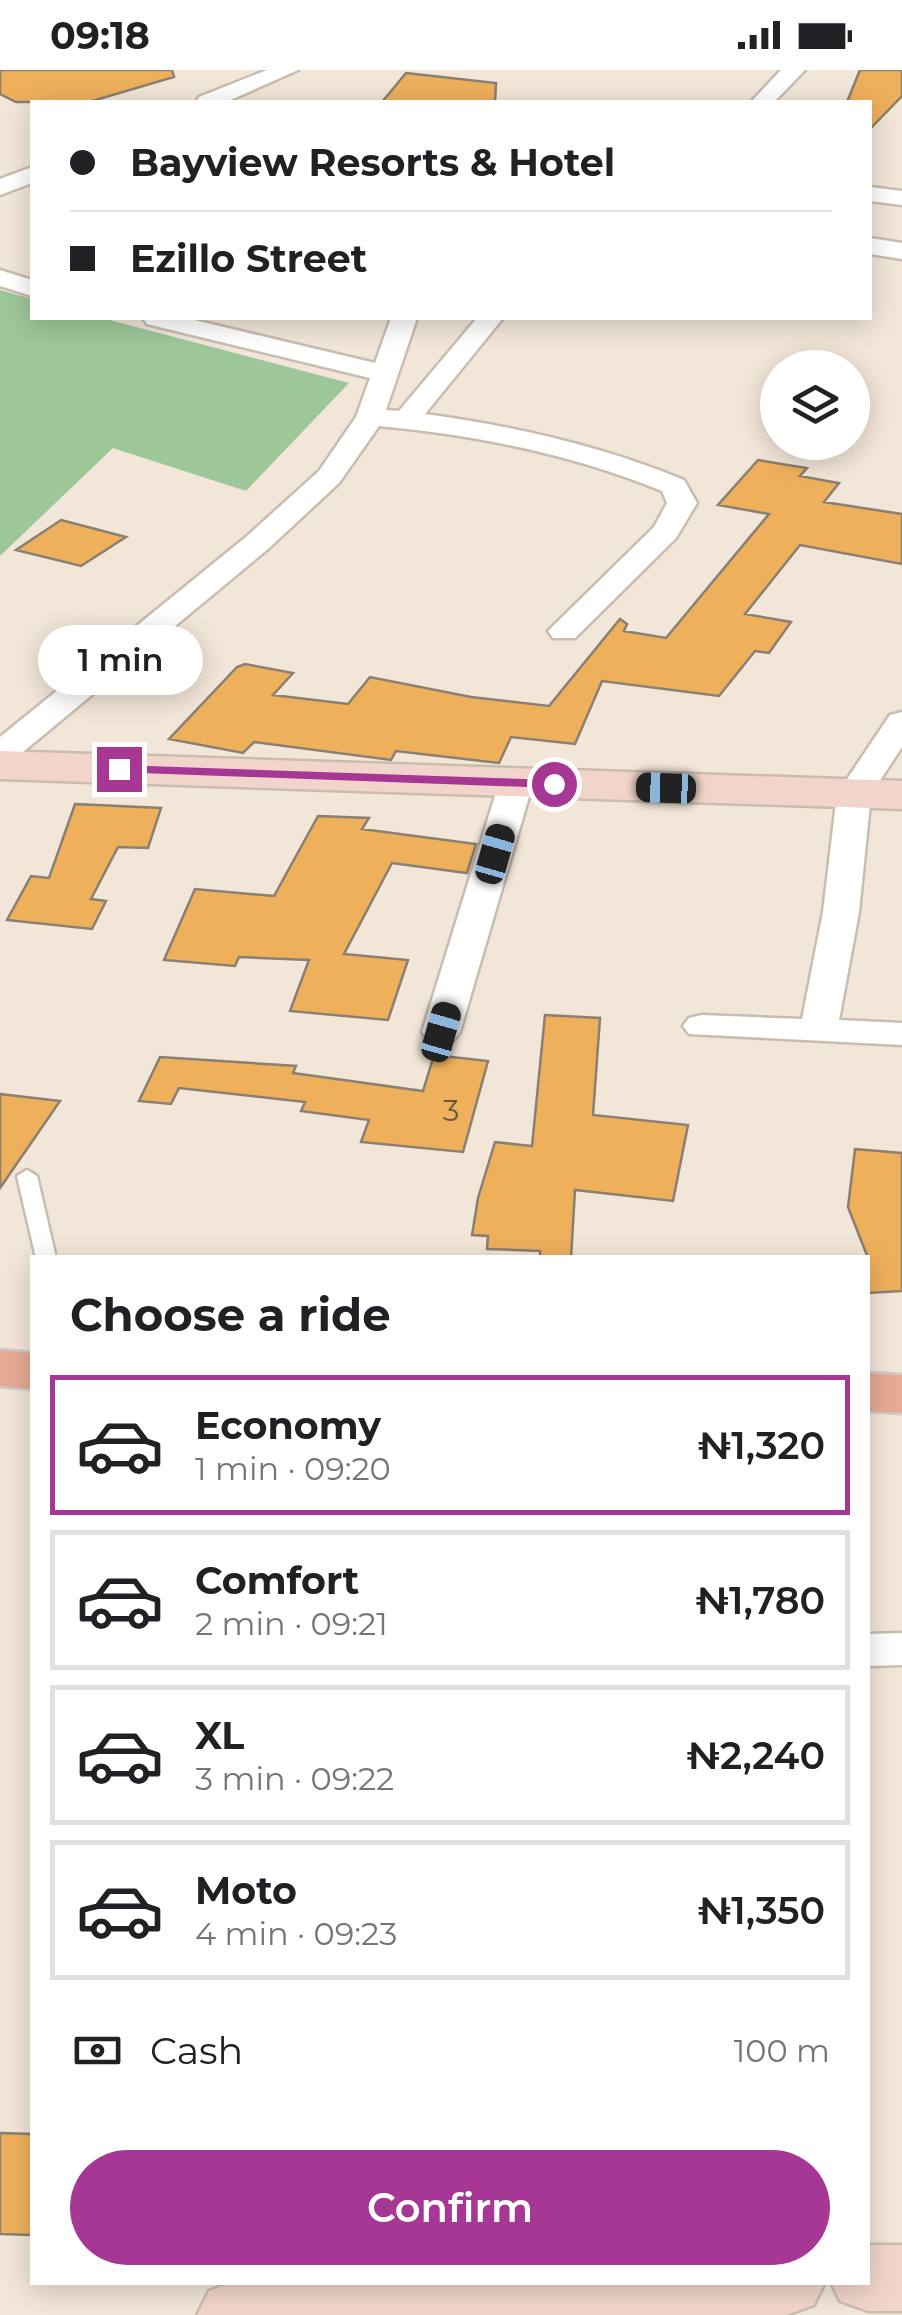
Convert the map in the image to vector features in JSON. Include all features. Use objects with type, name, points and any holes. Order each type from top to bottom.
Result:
[{"type":"main road","points":[[0,1335],[30,1338]]},
{"type":"main road","points":[[0,1368],[30,1371]]},
{"type":"main road","points":[[870,1392],[902,1394]]},
{"type":"main road","points":[[870,1426],[902,1428]]},
{"type":"street","points":[[212,100],[287,70]]},
{"type":"street","points":[[764,100],[794,70]]},
{"type":"street","points":[[0,188],[30,175]]},
{"type":"street","points":[[872,194],[902,198]]},
{"type":"street","points":[[872,246],[902,251]]},
{"type":"street","points":[[0,278],[30,287]]},
{"type":"street","points":[[164,320],[387,374]]},
{"type":"street","points":[[0,754],[297,507],[348,455],[370,417],[403,320]]},
{"type":"street","points":[[406,420],[488,320]]},
{"type":"street","points":[[370,417],[539,445],[648,474],[674,486],[682,502],[666,532],[564,631]]},
{"type":"street","points":[[818,1030],[841,912],[854,794],[902,722]]},
{"type":"street","points":[[0,765],[902,795]]},
{"type":"street","points":[[441,1032],[516,783]]},
{"type":"street","points":[[702,1026],[902,1034]]},
{"type":"street","points":[[870,1650],[902,1648]]},
{"type":"street","points":[[870,2278],[902,2278]]},
{"type":"street","points":[[237,2315],[709,2285]]},
{"type":"lane","points":[[27,1176],[45,1255]]},
{"type":"green space","points":[[0,290],[30,298],[30,320],[110,320],[349,383],[246,491],[113,448],[0,556]]},
{"type":"building","points":[[0,70],[172,70],[174,77],[96,100],[16,102],[0,94]]},
{"type":"building","points":[[860,70],[902,70],[902,96],[872,127],[872,100],[848,100]]},
{"type":"building","points":[[406,73],[496,83],[495,100],[384,100]]},
{"type":"building","points":[[758,460],[807,468],[800,476],[839,483],[824,502],[902,514],[902,564],[800,545],[745,614],[791,622],[769,653],[755,651],[719,696],[602,681],[575,744],[511,737],[499,763],[396,751],[391,760],[254,742],[243,753],[169,739],[237,667],[245,664],[293,673],[273,695],[348,704],[370,677],[471,697],[549,706],[620,619],[627,624],[624,631],[666,638],[769,514],[718,505]]},
{"type":"building","points":[[61,520],[126,537],[81,566],[16,550]]},
{"type":"building","points":[[75,804],[161,808],[148,848],[118,847],[91,899],[106,901],[92,929],[7,920],[31,876],[49,878]]},
{"type":"building","points":[[318,816],[369,818],[362,829],[476,844],[467,873],[392,863],[344,954],[408,960],[388,1020],[290,1011],[309,960],[239,957],[235,966],[164,960],[195,889],[274,896]]},
{"type":"building","points":[[545,1015],[600,1018],[593,1115],[688,1125],[673,1201],[575,1190],[571,1255],[487,1249],[488,1236],[472,1235],[478,1198],[495,1142],[532,1146]]},
{"type":"building","points":[[434,1055],[488,1061],[463,1152],[361,1142],[369,1120],[301,1111],[305,1102],[179,1088],[171,1104],[139,1101],[160,1057],[296,1066],[293,1073],[423,1091]]},
{"type":"building","points":[[0,1094],[60,1101],[0,1188]]},
{"type":"building","points":[[855,1149],[902,1153],[902,1291],[870,1293],[870,1255],[848,1207]]},
{"type":"building","points":[[0,2133],[30,2134],[30,2235],[0,2234]]},
{"type":"route","points":[[119,769],[554,784]]}]
